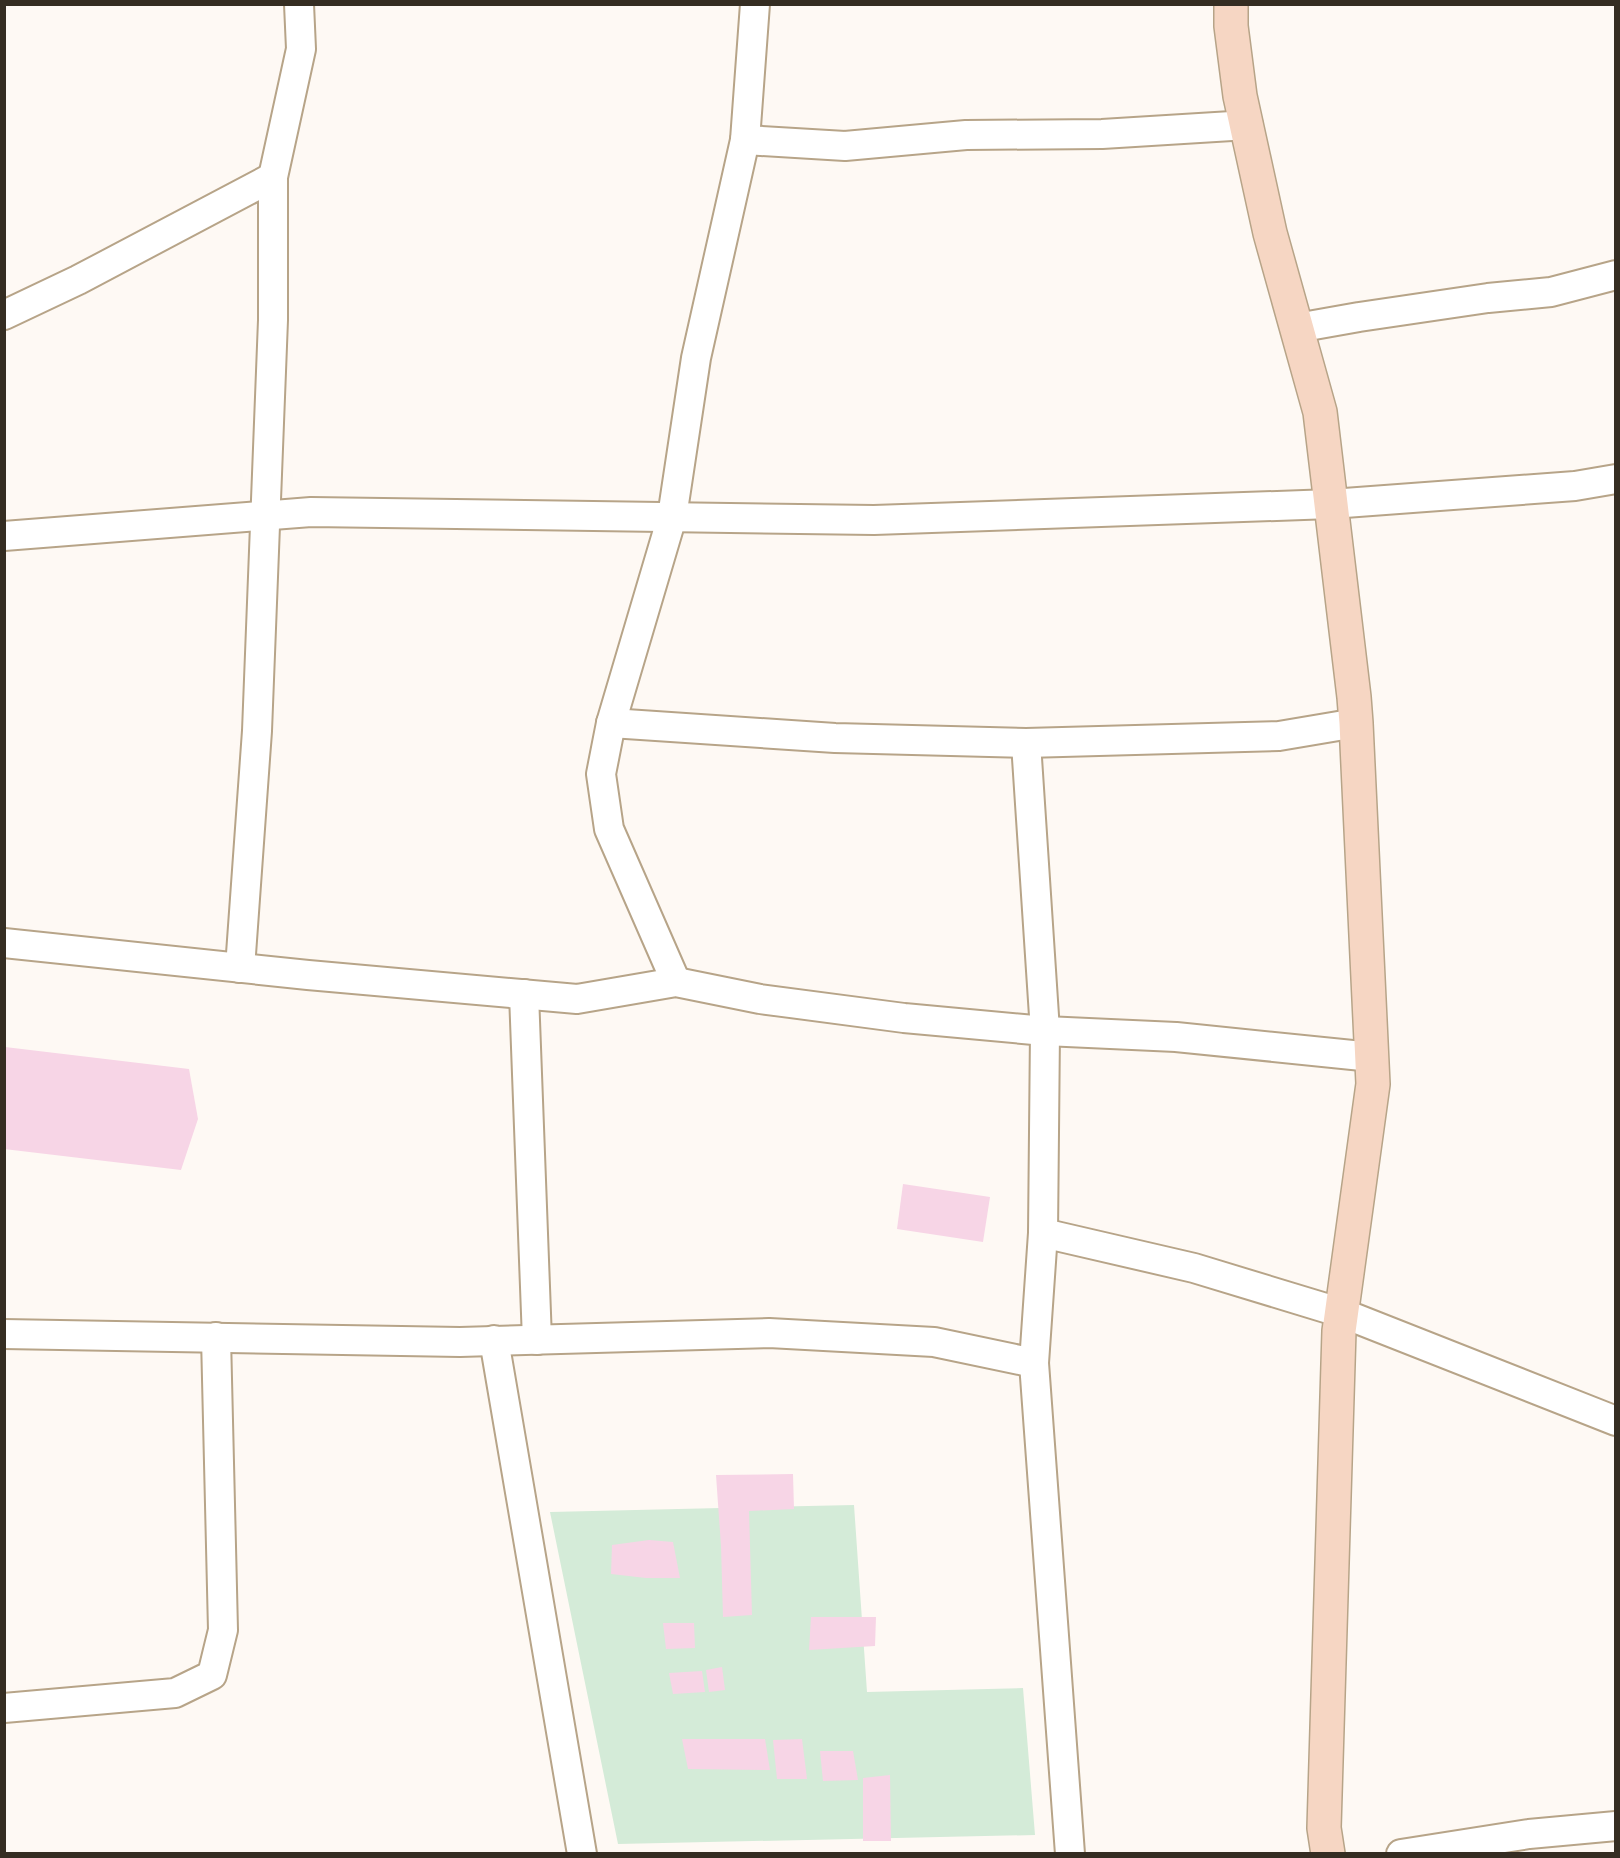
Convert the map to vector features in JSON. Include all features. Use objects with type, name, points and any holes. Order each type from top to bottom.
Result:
[{"type":"main road","points":[[1231,4],[1231,26],[1239,84],[1270,233],[1320,412],[1356,723],[1373,1084],[1339,1331],[1324,1828],[1328,1854]]},
{"type":"street","points":[[240,968],[257,732],[273,320],[273,177],[301,48],[299,4]]},
{"type":"street","points":[[676,982],[609,829],[601,774],[611,723],[672,517],[696,358],[745,140],[755,4]]},
{"type":"street","points":[[745,140],[845,147],[966,135],[1102,135],[1248,125]]},
{"type":"street","points":[[4,315],[78,280],[273,177]]},
{"type":"street","points":[[1297,328],[1477,300],[1551,292],[1616,275]]},
{"type":"street","points":[[4,536],[311,512],[874,520],[1331,504],[1575,486],[1616,479]]},
{"type":"street","points":[[611,723],[835,738],[1026,743],[1279,736],[1356,723]]},
{"type":"street","points":[[1026,743],[1045,1030],[1042,1233],[1034,1363],[1070,1854]]},
{"type":"street","points":[[4,943],[240,968],[577,999],[676,982],[760,999],[904,1018],[1045,1030],[1176,1037],[1372,1057]]},
{"type":"street","points":[[524,994],[537,1340]]},
{"type":"street","points":[[1042,1233],[1194,1268],[1342,1313],[1616,1421]]},
{"type":"street","points":[[4,1334],[459,1342],[769,1333],[934,1342],[1034,1363]]},
{"type":"street","points":[[4,1708],[176,1694],[212,1675],[223,1630],[216,1337]]},
{"type":"street","points":[[494,1340],[582,1854]]},
{"type":"street","points":[[1401,1854],[1529,1834],[1616,1826]]},
{"type":"green space","points":[[854,1505],[867,1692],[1023,1688],[1035,1835],[618,1844],[550,1512]]},
{"type":"building","points":[[5,1047],[189,1069],[198,1119],[181,1170],[4,1149]]},
{"type":"building","points":[[903,1184],[990,1197],[983,1242],[897,1229]]},
{"type":"building","points":[[793,1474],[794,1509],[749,1511],[752,1615],[723,1617],[716,1475]]},
{"type":"building","points":[[649,1540],[673,1542],[680,1578],[646,1578],[611,1574],[612,1545]]},
{"type":"building","points":[[811,1617],[876,1617],[875,1646],[809,1650]]},
{"type":"building","points":[[663,1623],[694,1623],[695,1648],[666,1649]]},
{"type":"building","points":[[722,1667],[725,1690],[709,1692],[706,1670]]},
{"type":"building","points":[[702,1671],[705,1692],[673,1694],[669,1673]]},
{"type":"building","points":[[682,1739],[765,1739],[770,1770],[688,1769]]},
{"type":"building","points":[[802,1739],[807,1779],[777,1779],[773,1740]]},
{"type":"building","points":[[820,1751],[853,1751],[858,1780],[823,1781]]},
{"type":"building","points":[[890,1775],[891,1841],[863,1841],[863,1778]]}]
